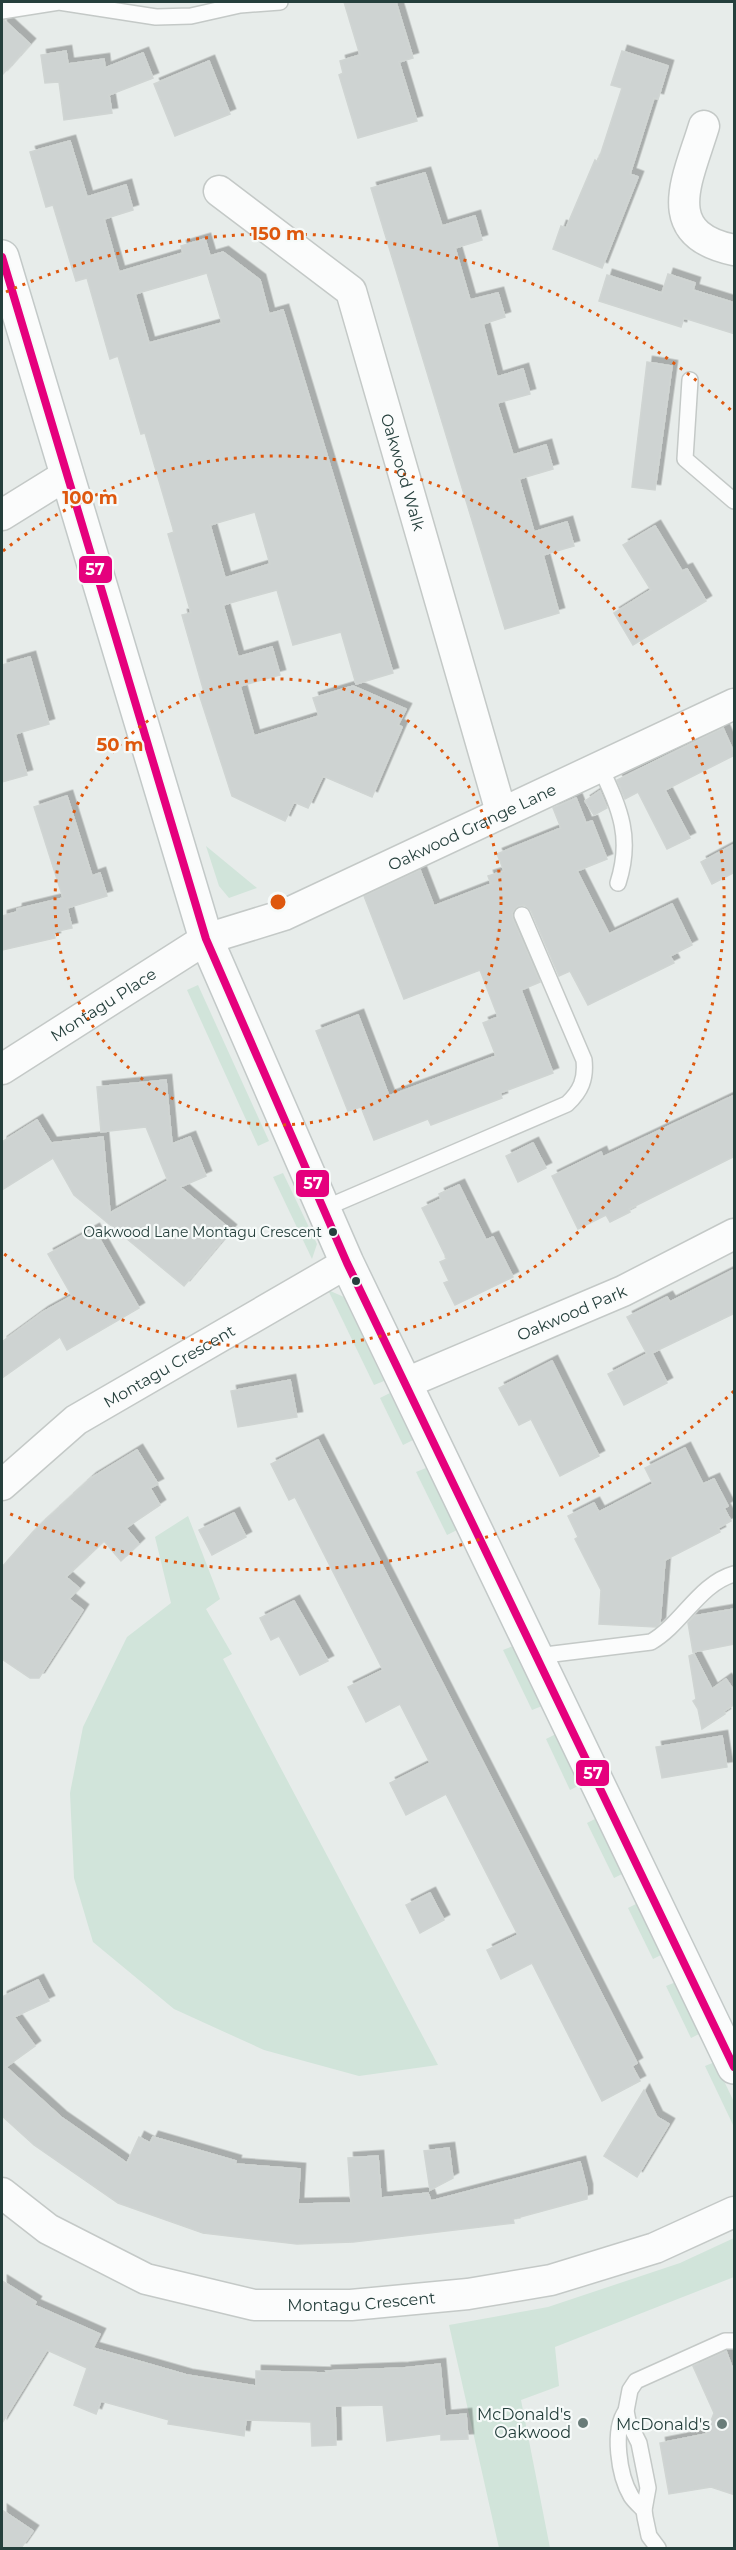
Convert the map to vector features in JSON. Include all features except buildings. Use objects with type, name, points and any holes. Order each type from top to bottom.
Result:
[{"type":"street","points":[[704,126],[684,192],[687,219],[704,240],[735,250]]},
{"type":"street","name":"Oakwood Walk","points":[[219,191],[351,291],[501,812]]},
{"type":"street","points":[[2,257],[206,939],[346,1263],[537,1656],[727,2034],[735,2067]]},
{"type":"street","points":[[2,515],[68,474]]},
{"type":"street","name":"Oakwood Grange Lane","points":[[206,939],[284,915],[735,704]]},
{"type":"street","name":"Montagu Place","points":[[2,1069],[206,939]]},
{"type":"street","name":"Oakwood Park","points":[[406,1383],[622,1291],[735,1234]]},
{"type":"street","name":"Montagu Crescent","points":[[2,1485],[76,1420],[346,1263]]},
{"type":"street","name":"Montagu Crescent","points":[[2,2193],[48,2229],[146,2279],[254,2305],[351,2305],[468,2294],[551,2280],[655,2248],[735,2212]]},
{"type":"lane","points":[[2,11],[59,2],[156,16],[191,16],[240,5],[280,2]]},
{"type":"lane","points":[[690,380],[685,459],[735,501]]},
{"type":"lane","points":[[600,766],[622,816],[625,832],[624,864],[618,883]]},
{"type":"lane","points":[[323,1209],[567,1104],[583,1085],[584,1060],[522,915]]},
{"type":"lane","points":[[537,1656],[651,1642],[665,1634],[710,1586],[722,1578],[735,1574]]},
{"type":"lane","points":[[658,2548],[649,2535],[644,2510],[648,2488],[639,2443],[628,2421],[626,2411],[630,2390],[636,2381],[724,2341],[735,2341]]},
{"type":"lane","points":[[626,2411],[619,2420],[618,2442],[622,2467],[631,2496],[644,2510]]},
{"type":"green space","points":[[206,846],[257,888],[229,898],[219,886]]},
{"type":"green space","points":[[198,985],[269,1141],[258,1146],[187,990]]},
{"type":"green space","points":[[283,1173],[317,1244],[312,1259],[273,1177]]},
{"type":"green space","points":[[328,1290],[344,1297],[384,1381],[374,1385]]},
{"type":"green space","points":[[390,1393],[413,1440],[403,1445],[380,1398]]},
{"type":"green space","points":[[426,1468],[457,1530],[447,1535],[416,1472]]},
{"type":"green space","points":[[188,1516],[220,1599],[206,1609],[232,1654],[223,1659],[438,2065],[359,2076],[264,2050],[174,2009],[93,1942],[74,1878],[70,1793],[83,1727],[127,1637],[171,1603],[155,1537]]},
{"type":"green space","points":[[513,1646],[542,1706],[532,1710],[503,1650]]},
{"type":"green space","points":[[556,1734],[580,1785],[570,1790],[546,1739]]},
{"type":"green space","points":[[597,1818],[624,1873],[614,1878],[587,1823]]},
{"type":"green space","points":[[638,1903],[663,1954],[653,1959],[628,1908]]},
{"type":"green space","points":[[676,1982],[701,2033],[691,2038],[666,1986]]},
{"type":"green space","points":[[715,2062],[734,2102],[734,2127],[705,2066]]},
{"type":"green space","points":[[734,2238],[734,2277],[555,2347],[559,2386],[521,2400],[550,2548],[499,2548],[449,2325],[548,2307],[680,2263]]},
{"type":"transit line","name":"57","points":[[2,257],[206,939],[347,1263],[734,2067]]},
{"type":"place","name":"Oakwood Lane Montagu Crescent","points":[[333,1232]]},
{"type":"place","name":"McDonald's Oakwood","points":[[583,2423]]},
{"type":"place","name":"McDonald's","points":[[722,2424]]}]
